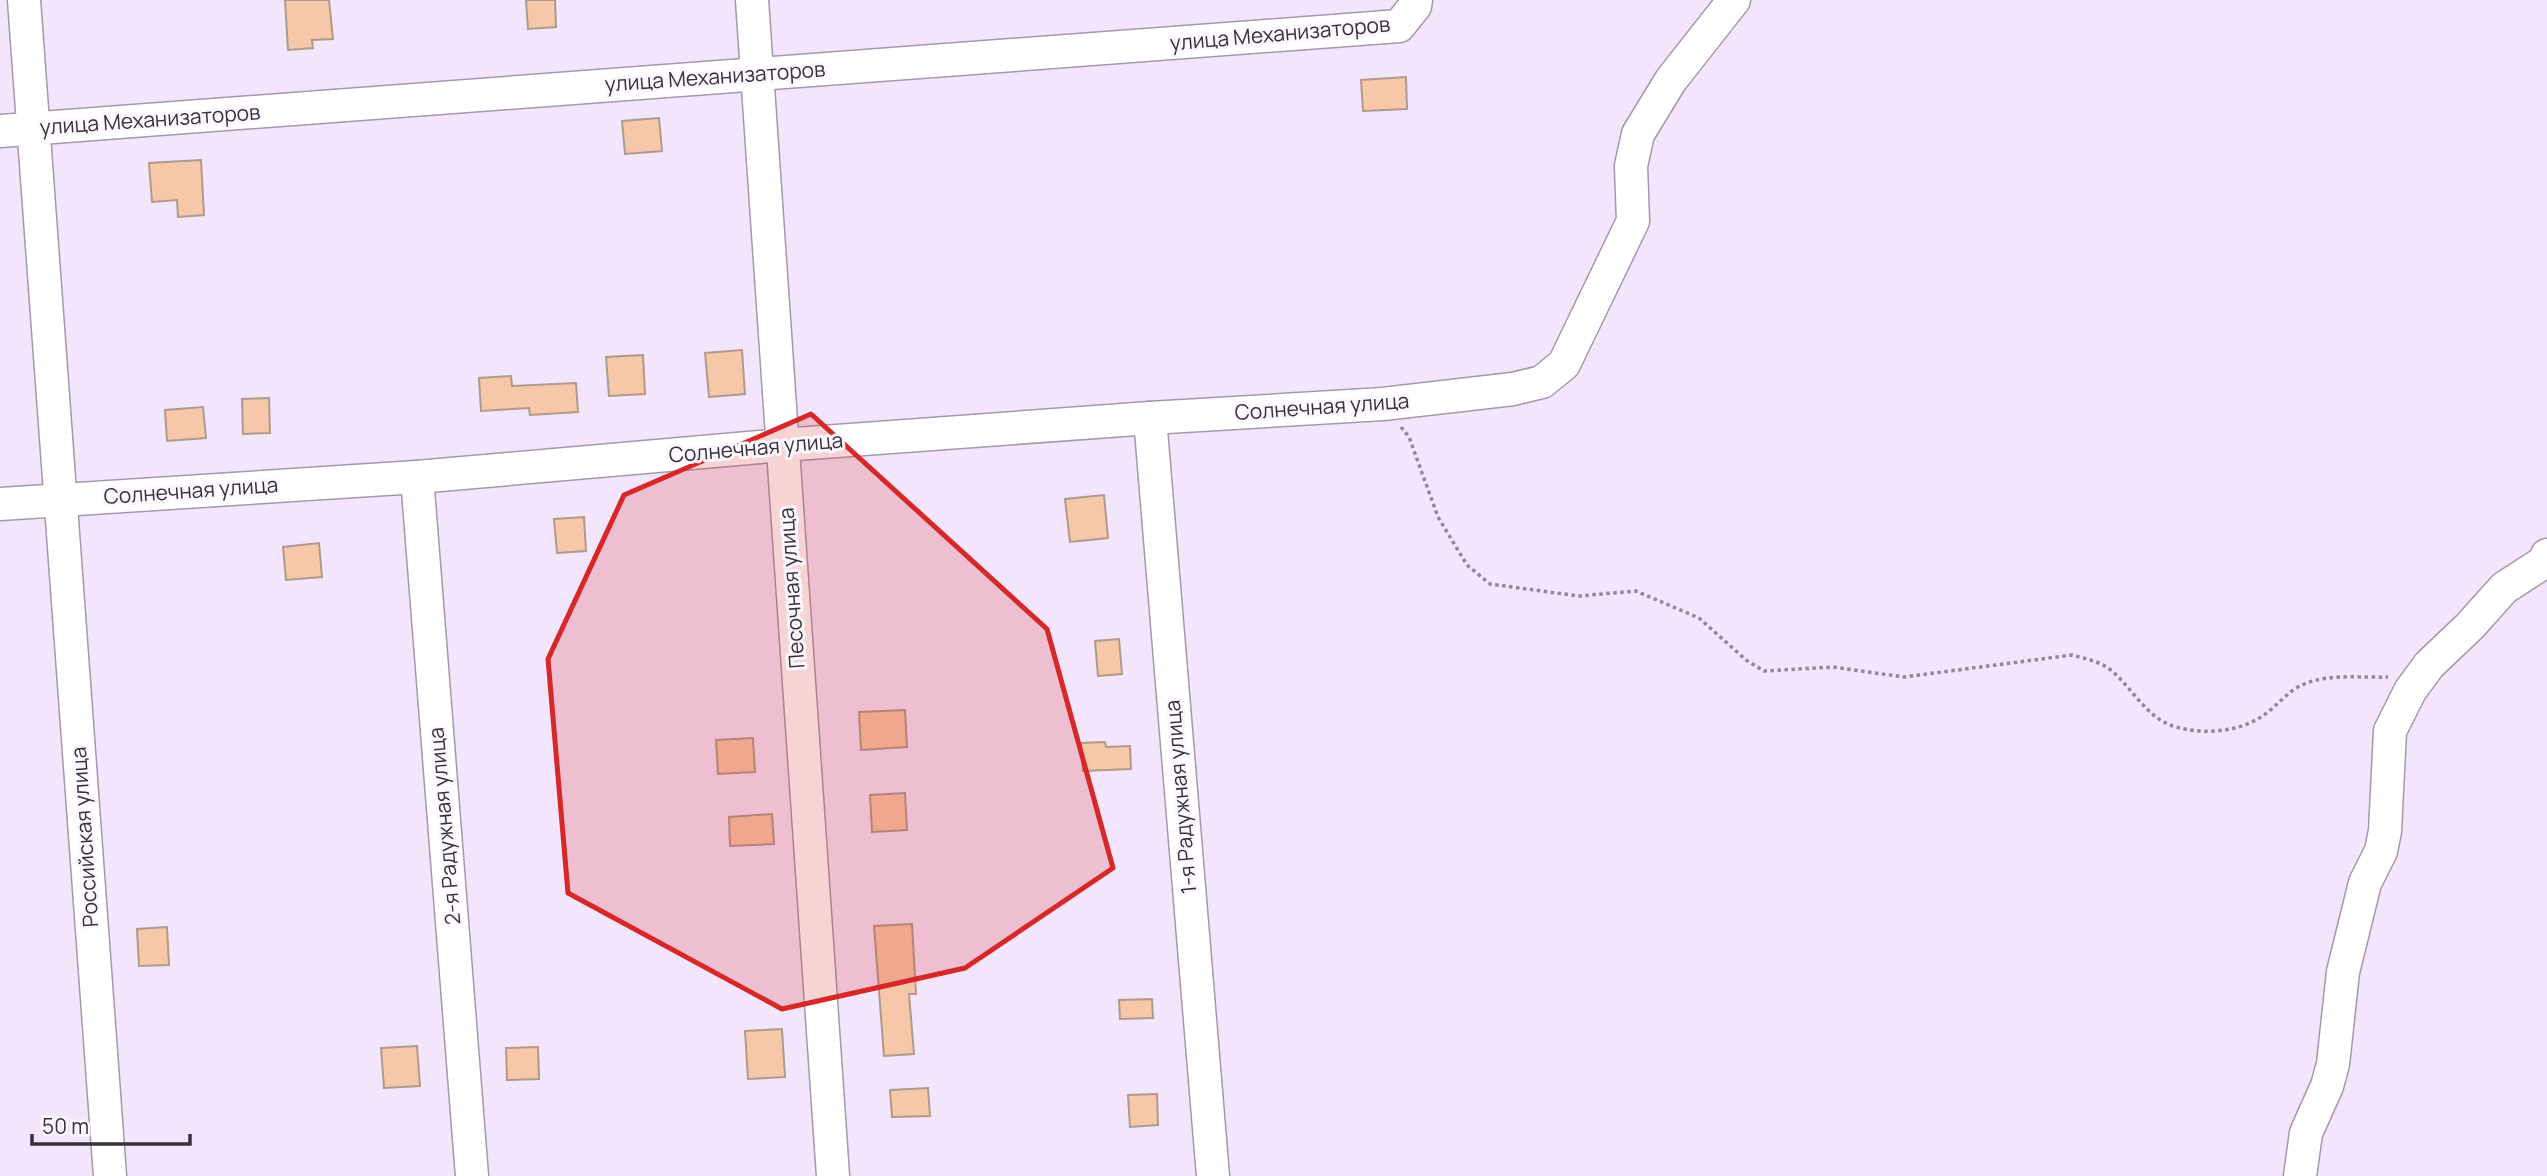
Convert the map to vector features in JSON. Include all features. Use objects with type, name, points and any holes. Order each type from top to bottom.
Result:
[{"type":"street","name":"Российская улица","points":[[24,0],[110,1176]]},
{"type":"street","name":"Песочная улица","points":[[751,0],[833,1176]]},
{"type":"street","name":"улица Механизаторов","points":[[0,131],[1399,26],[1415,6],[1416,0]]},
{"type":"street","name":"Солнечная улица","points":[[0,504],[417,477],[782,445],[1383,404],[1513,389],[1542,382],[1564,364],[1633,221],[1631,166],[1638,134],[1671,80],[1734,0]]},
{"type":"street","name":"1-я Радужная улица","points":[[1150,418],[1213,1176]]},
{"type":"street","name":"2-я Радужная улица","points":[[417,477],[472,1176]]},
{"type":"street","points":[[2300,1176],[2306,1133],[2327,1086],[2333,1064],[2343,972],[2365,883],[2381,851],[2385,831],[2390,732],[2410,691],[2430,665],[2504,588],[2544,562],[2547,555]]},
{"type":"path","points":[[1383,404],[1409,437],[1438,517],[1467,565],[1490,584],[1579,596],[1636,591],[1699,618],[1746,660],[1764,671],[1833,667],[1904,677],[2072,655],[2095,661],[2112,671],[2140,704],[2174,727],[2203,732],[2234,728],[2263,716],[2300,685],[2320,679],[2389,677]]},
{"type":"highlighted area","points":[[811,414],[1047,629],[1113,868],[965,968],[782,1009],[568,893],[548,659],[624,495]]},
{"type":"building","points":[[285,0],[329,0],[333,39],[312,40],[313,48],[288,50]]},
{"type":"building","points":[[526,0],[555,0],[556,27],[528,29]]},
{"type":"building","points":[[1406,77],[1407,109],[1363,111],[1361,80]]},
{"type":"building","points":[[659,118],[662,151],[625,154],[622,121]]},
{"type":"building","points":[[201,160],[204,215],[178,217],[177,200],[152,202],[149,163]]},
{"type":"building","points":[[742,350],[745,394],[709,397],[705,353]]},
{"type":"building","points":[[643,355],[645,394],[609,396],[606,357]]},
{"type":"building","points":[[511,376],[512,386],[576,383],[578,412],[530,415],[529,408],[481,411],[479,378]]},
{"type":"building","points":[[269,398],[270,433],[243,434],[242,399]]},
{"type":"building","points":[[203,407],[206,438],[167,441],[165,410]]},
{"type":"building","points":[[1104,495],[1108,538],[1070,542],[1065,499]]},
{"type":"building","points":[[584,517],[586,551],[557,553],[554,519]]},
{"type":"building","points":[[319,543],[322,577],[286,580],[283,547]]},
{"type":"building","points":[[1119,639],[1122,674],[1098,676],[1095,641]]},
{"type":"building","points":[[905,710],[907,747],[861,750],[859,712]]},
{"type":"building","points":[[753,738],[755,772],[718,774],[716,740]]},
{"type":"building","points":[[1105,742],[1106,747],[1130,746],[1131,769],[1083,771],[1081,743]]},
{"type":"building","points":[[905,793],[907,830],[872,832],[870,795]]},
{"type":"building","points":[[772,814],[774,844],[730,846],[729,817]]},
{"type":"building","points":[[912,924],[916,994],[909,994],[914,1054],[884,1056],[874,926]]},
{"type":"building","points":[[167,927],[169,965],[139,966],[137,929]]},
{"type":"building","points":[[1152,999],[1153,1018],[1120,1019],[1119,1000]]},
{"type":"building","points":[[782,1029],[785,1077],[748,1079],[745,1031]]},
{"type":"building","points":[[417,1046],[420,1086],[384,1088],[381,1048]]},
{"type":"building","points":[[538,1047],[539,1079],[507,1080],[506,1048]]},
{"type":"building","points":[[928,1088],[930,1116],[892,1117],[890,1090]]},
{"type":"building","points":[[1157,1094],[1158,1125],[1130,1127],[1128,1095]]}]
